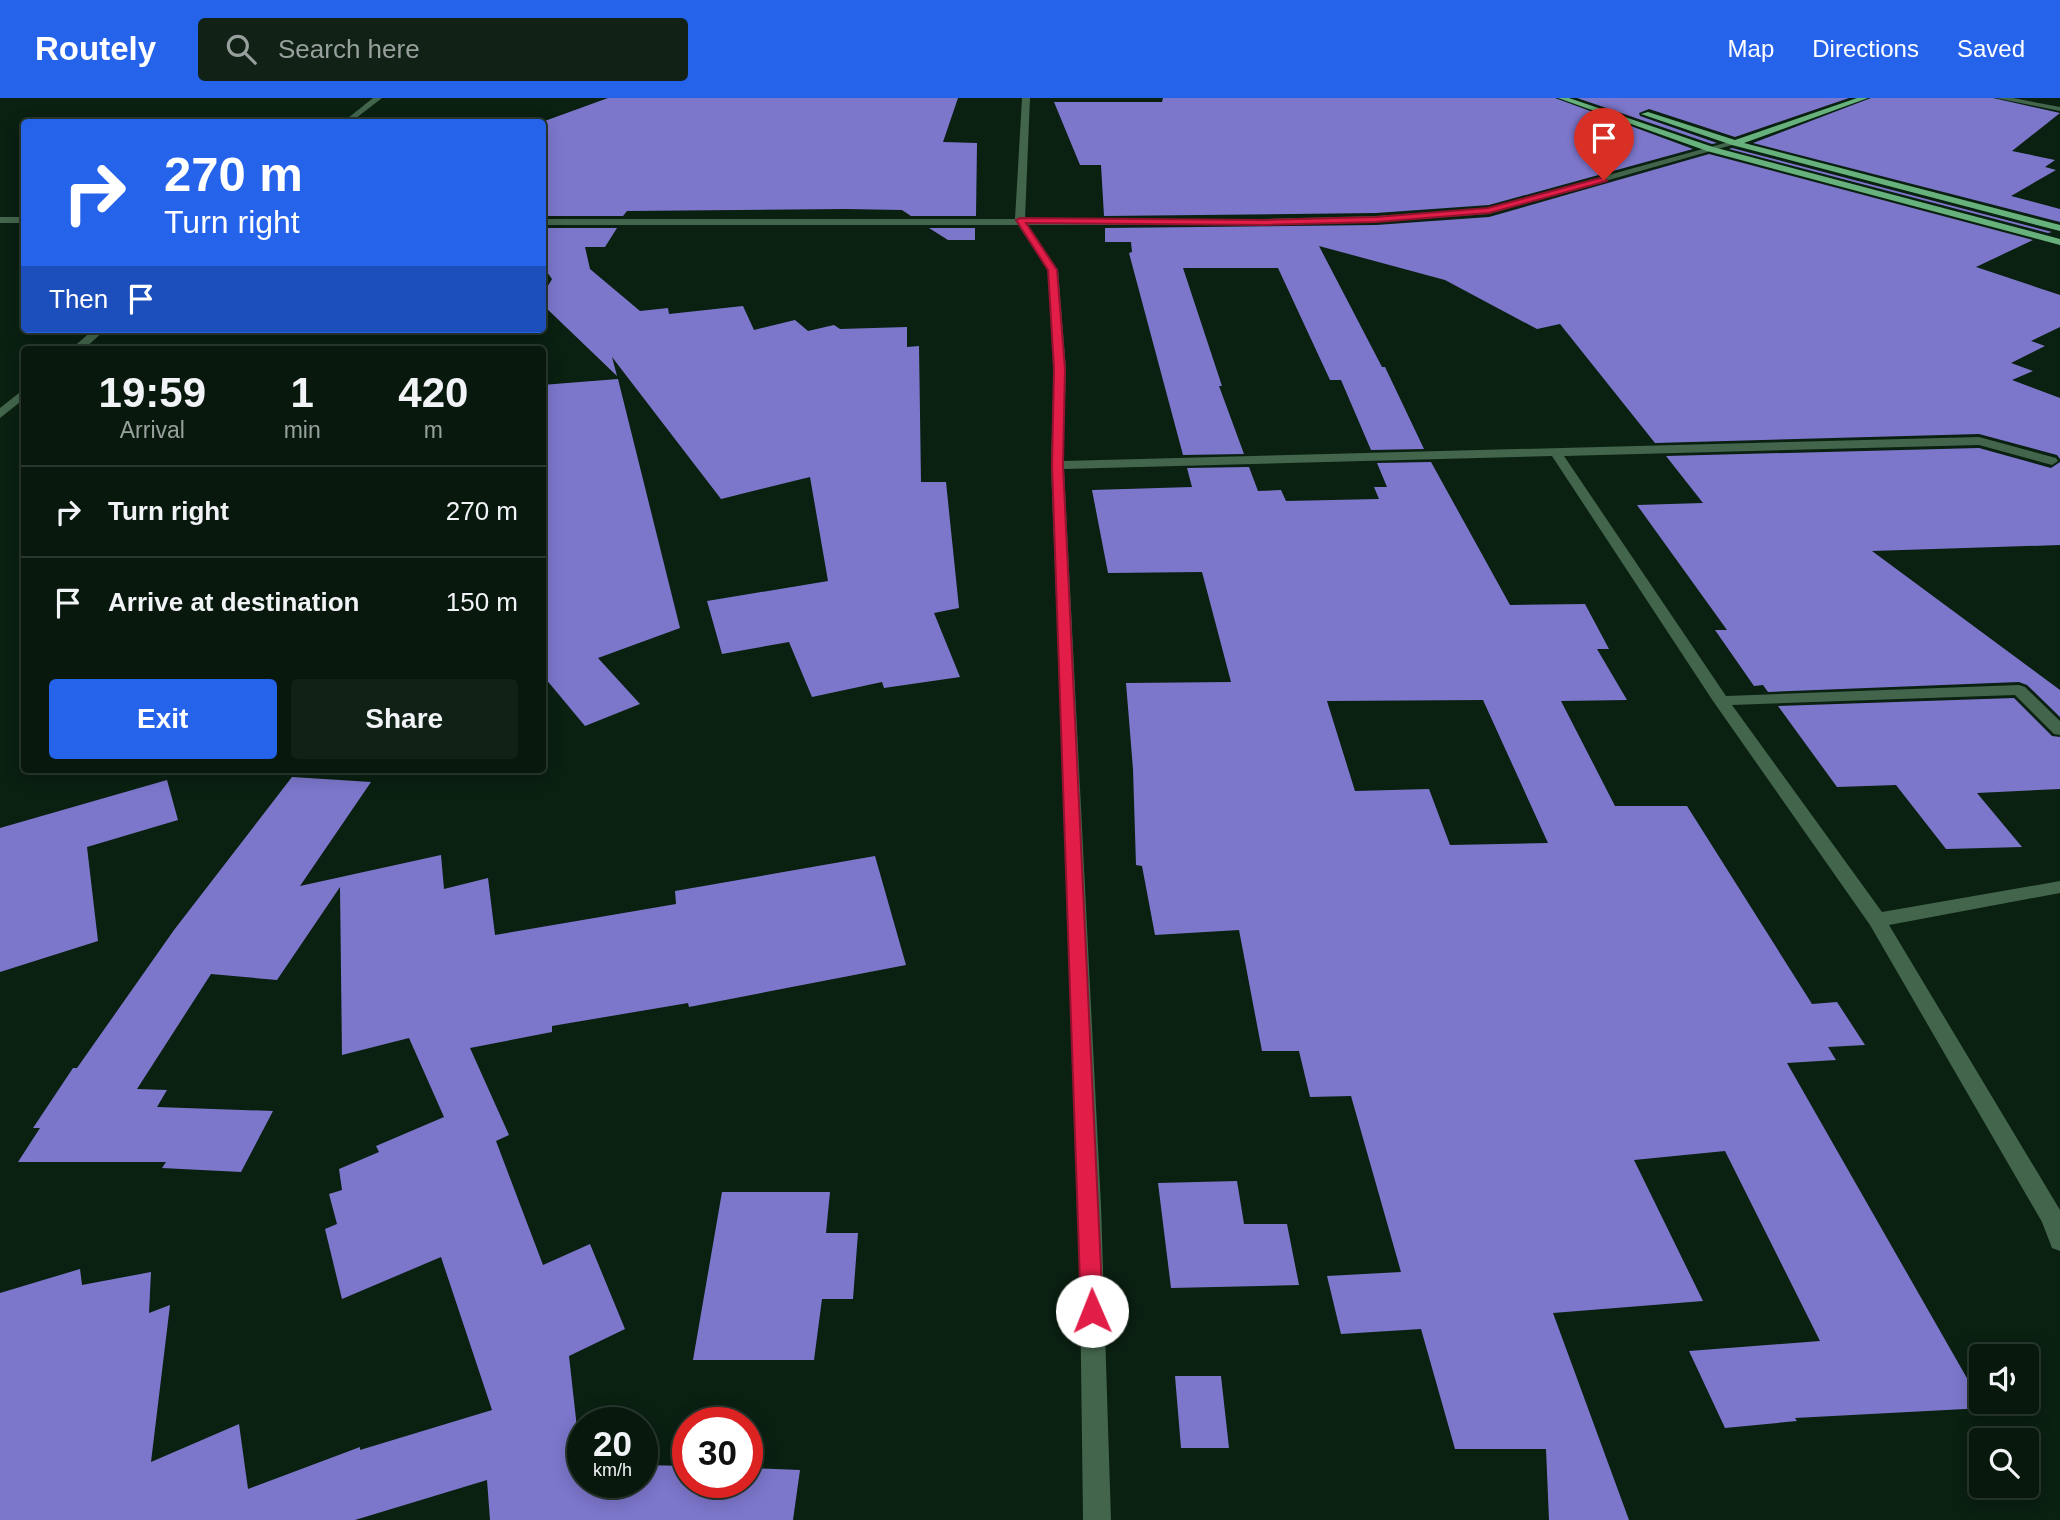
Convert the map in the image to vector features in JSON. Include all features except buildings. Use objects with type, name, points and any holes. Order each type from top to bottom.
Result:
[{"type":"main road","points":[[1562,98],[1710,149],[2060,242]]},
{"type":"main road","points":[[1735,143],[1864,98]]},
{"type":"main road","points":[[1633,110],[1735,143],[2060,228]]},
{"type":"street","points":[[351,119],[377,98]]},
{"type":"street","points":[[1026,98],[1020,220],[1053,270],[1060,369],[1058,465],[1090,1206],[1097,1520]]},
{"type":"street","points":[[2000,98],[2060,109]]},
{"type":"street","points":[[546,222],[1264,222],[1376,219],[1489,211],[1735,143]]},
{"type":"street","points":[[0,220],[21,220]]},
{"type":"street","points":[[81,346],[96,333]]},
{"type":"street","points":[[0,414],[21,396]]},
{"type":"street","points":[[1058,465],[1979,441],[2052,461]]},
{"type":"street","points":[[1555,451],[1721,701],[1877,920],[2053,1219],[2060,1241]]},
{"type":"street","points":[[1721,701],[2019,690],[2060,730]]},
{"type":"street","points":[[1877,920],[2060,887]]},
{"type":"route","points":[[1092,1311],[1089,1178],[1058,465],[1060,369],[1053,270],[1020,220],[1264,222],[1376,219],[1489,211],[1604,180]]}]
